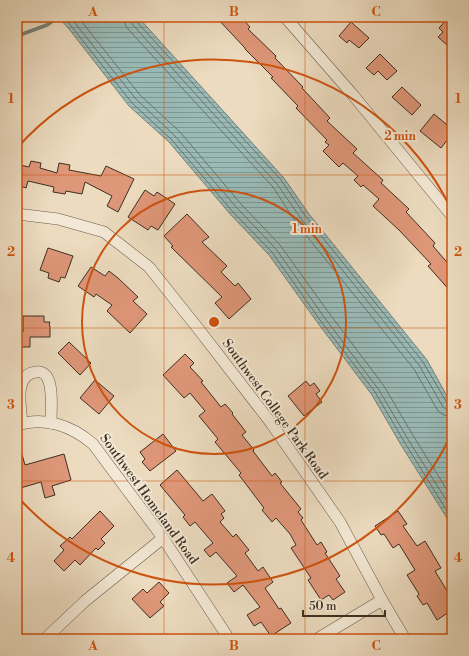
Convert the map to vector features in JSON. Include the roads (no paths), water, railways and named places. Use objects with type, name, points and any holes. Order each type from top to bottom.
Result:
[{"type":"street","points":[[284,17],[353,95],[452,216]]},
{"type":"street","name":"Southwest College Park Road","points":[[17,214],[58,219],[104,232],[149,267],[270,423],[340,522],[405,639]]},
{"type":"street","points":[[20,424],[20,388],[25,377],[29,374],[38,372],[44,374],[48,378],[50,384],[52,423]]},
{"type":"street","name":"Southwest Homeland Road","points":[[20,424],[36,422],[65,426],[82,434],[93,444],[163,538],[229,639]]},
{"type":"street","points":[[45,639],[85,601],[163,538]]},
{"type":"street","points":[[317,639],[382,600]]},
{"type":"water","points":[[58,17],[138,17],[284,178],[309,214],[427,360],[452,405],[452,526],[401,445],[372,395],[269,255],[230,214],[169,142],[129,106]]},
{"type":"waterway","points":[[17,36],[47,25],[58,17]]}]
